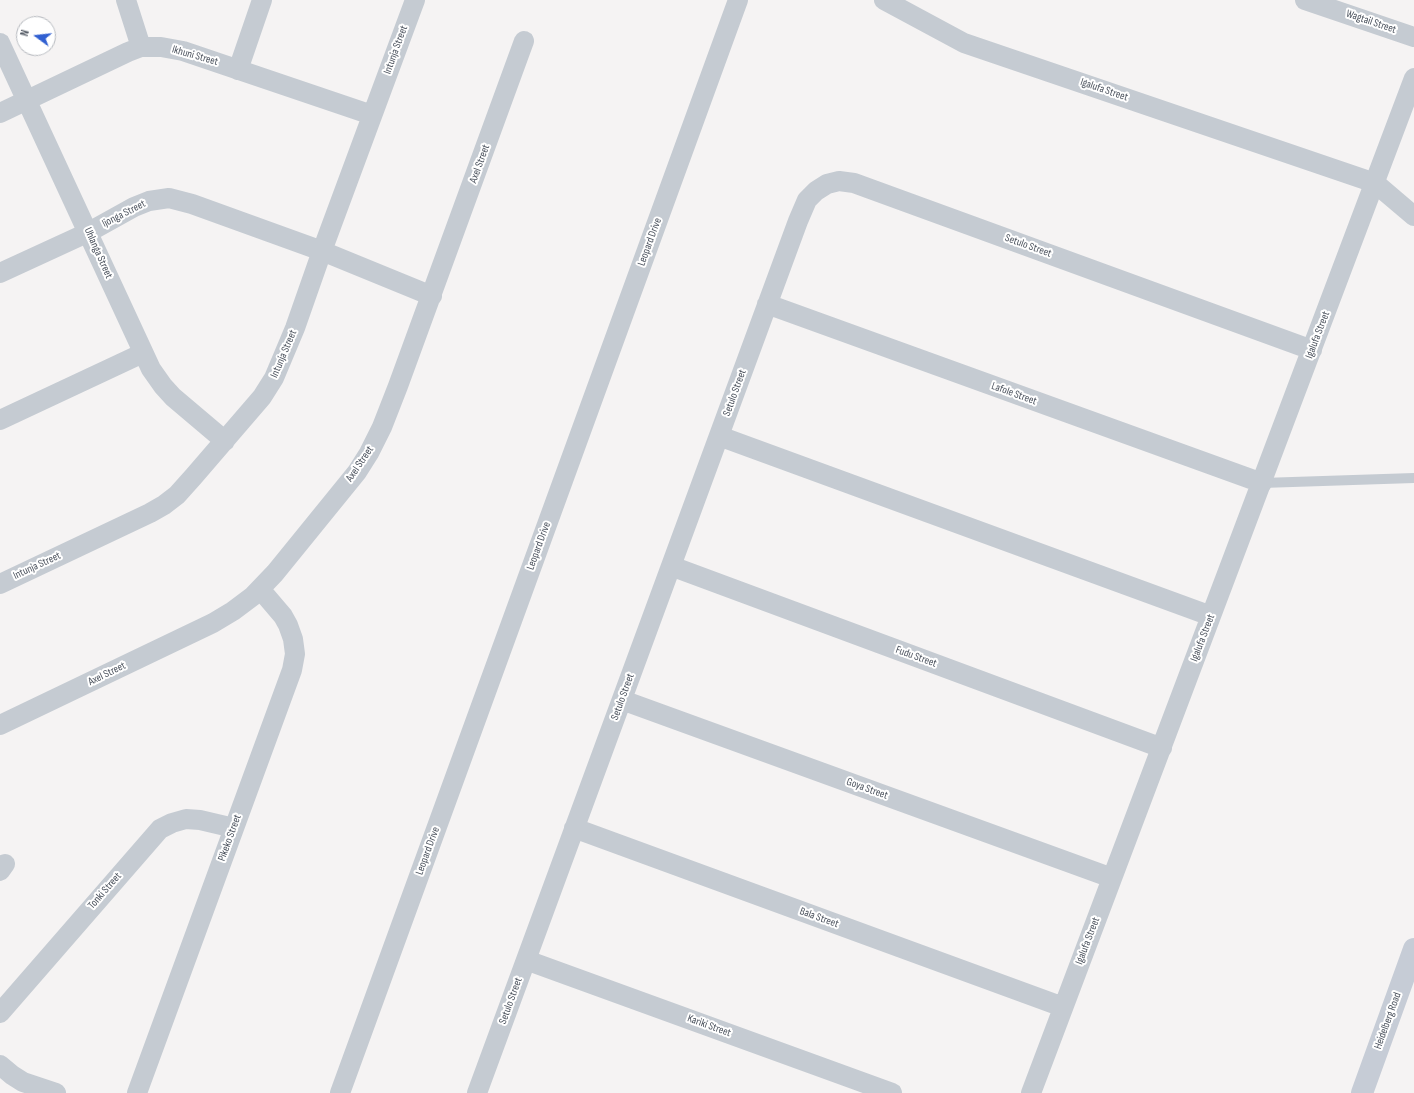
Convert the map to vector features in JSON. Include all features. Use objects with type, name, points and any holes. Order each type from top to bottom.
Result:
[{"type":"main road","name":"Heidelberg Road","points":[[1362,1093],[1414,949]]},
{"type":"street","points":[[126,0],[141,47]]},
{"type":"street","points":[[238,70],[262,0]]},
{"type":"street","name":"Intunja Street","points":[[0,584],[164,505],[177,495],[262,397],[274,378],[295,328],[415,0]]},
{"type":"street","name":"Leopard Drive","points":[[340,1093],[738,0]]},
{"type":"street","name":"Igalufa Street","points":[[884,0],[964,43],[1375,183]]},
{"type":"street","name":"Wagtail Street","points":[[1305,0],[1414,37]]},
{"type":"street","name":"Axel Street","points":[[0,725],[213,623],[233,611],[260,589],[275,573],[357,472],[369,453],[382,427],[432,296],[524,41]]},
{"type":"street","name":"Uhlanga Street","points":[[0,43],[89,232],[143,353],[155,375],[173,397],[224,441]]},
{"type":"street","name":"Ikhuni Street","points":[[0,113],[128,52],[141,47],[161,47],[183,51],[372,115]]},
{"type":"street","name":"Igalufa Street","points":[[1031,1093],[1414,78]]},
{"type":"street","name":"Setulo Street","points":[[480,1092],[574,828],[767,304],[807,200],[816,191],[827,184],[839,181],[854,183],[1312,350]]},
{"type":"street","points":[[1375,183],[1414,216]]},
{"type":"street","name":"Ijonga Street","points":[[0,273],[89,232],[134,207],[149,201],[170,198],[192,204],[322,251],[432,296]]},
{"type":"street","name":"Lafole Street","points":[[767,304],[1262,483]]},
{"type":"street","points":[[0,420],[143,353]]},
{"type":"street","points":[[719,436],[1211,616]]},
{"type":"street","name":"Fudu Street","points":[[671,566],[1162,748]]},
{"type":"street","name":"Pikeko Street","points":[[137,1093],[292,670],[294,654],[293,639],[288,625],[283,616],[260,589]]},
{"type":"street","name":"Goya Street","points":[[622,700],[1112,878]]},
{"type":"street","name":"Tonki Street","points":[[0,1013],[160,829],[172,823],[186,819],[200,820],[234,828]]},
{"type":"street","name":"Bala Street","points":[[574,828],[1063,1006]]},
{"type":"street","name":"Kariki Street","points":[[526,960],[892,1093]]},
{"type":"street","points":[[0,1065],[23,1082],[56,1093]]},
{"type":"lane","points":[[1262,483],[1414,478]]}]
